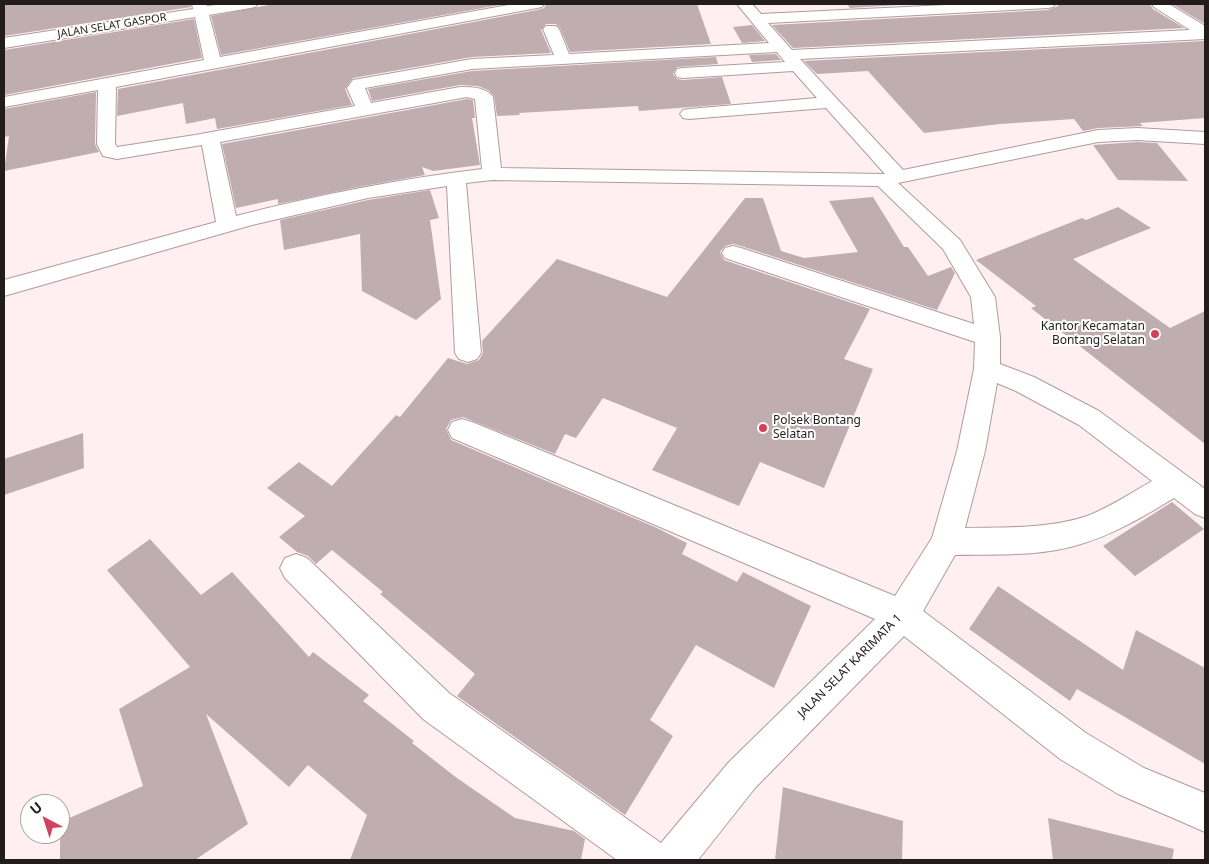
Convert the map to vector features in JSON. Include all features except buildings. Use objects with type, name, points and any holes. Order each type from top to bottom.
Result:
[{"type":"street","name":"JALAN SELAT GASPOR","points":[[4,43],[200,8],[250,4]]},
{"type":"street","points":[[4,102],[537,4]]},
{"type":"street","name":"JALAN SELAT KARIMATA 1","points":[[673,860],[742,775],[902,615],[946,542],[957,497],[972,451],[987,369],[988,337],[982,297],[952,245],[891,178],[830,102],[744,4]]},
{"type":"street","points":[[758,19],[1048,4]]},
{"type":"street","points":[[1159,4],[1205,34]]},
{"type":"street","points":[[200,8],[214,63]]},
{"type":"street","points":[[551,29],[563,58]]},
{"type":"street","points":[[365,109],[356,88],[364,82],[472,64],[563,58],[789,56],[1205,34]]},
{"type":"street","points":[[683,73],[789,56]]},
{"type":"street","points":[[107,83],[106,144],[110,152],[132,151],[210,138],[434,96],[471,92],[480,93],[484,96],[492,174]]},
{"type":"street","points":[[689,114],[830,102]]},
{"type":"street","points":[[4,288],[322,200],[456,177],[492,174],[891,178],[1098,136],[1137,134],[1205,138]]},
{"type":"street","points":[[210,138],[227,225]]},
{"type":"street","points":[[456,177],[468,353]]},
{"type":"street","points":[[733,253],[988,337]]},
{"type":"street","points":[[987,369],[1026,384],[1089,418],[1205,505]]},
{"type":"street","points":[[462,430],[902,615],[1073,746],[1131,782],[1205,813]]},
{"type":"street","points":[[946,542],[1053,537],[1077,532],[1099,524],[1176,482]]},
{"type":"street","points":[[296,568],[436,706],[650,860]]},
{"type":"place","name":"Kantor Kecamatan Bontang Selatan","points":[[1155,334]]},
{"type":"place","name":"Polsek Bontang Selatan","points":[[763,428]]}]
